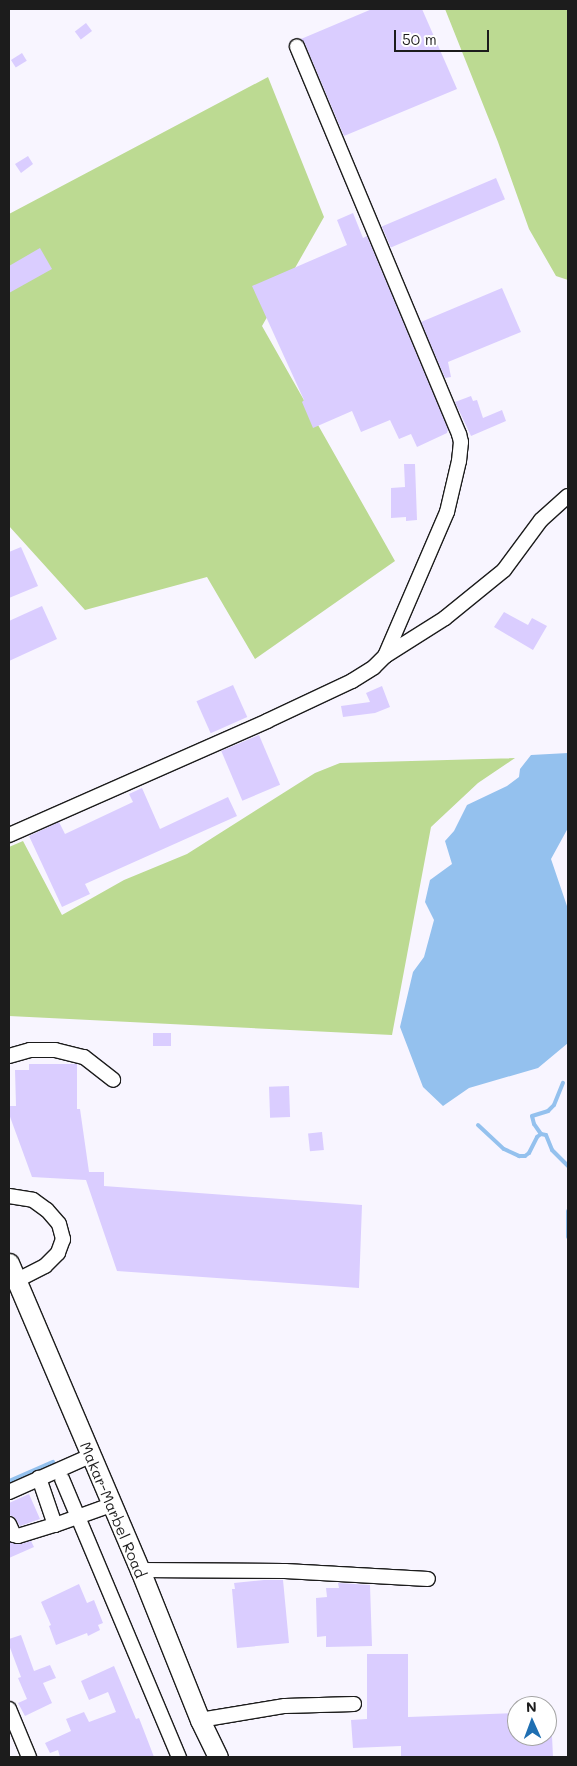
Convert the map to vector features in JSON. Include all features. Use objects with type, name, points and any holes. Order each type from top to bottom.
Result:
[{"type":"main road","name":"Makar-Marbel Road","points":[[9,1263],[140,1570],[200,1720],[218,1757]]},
{"type":"street","points":[[297,47],[461,442],[459,461],[447,512],[385,656]]},
{"type":"street","points":[[9,835],[352,682],[374,668],[385,656],[445,618],[504,570],[541,520],[568,496]]},
{"type":"street","points":[[9,1056],[30,1050],[55,1050],[84,1057],[113,1080]]},
{"type":"street","points":[[9,1196],[33,1200],[47,1210],[59,1224],[63,1239],[58,1253],[45,1266],[16,1281]]},
{"type":"street","points":[[9,1492],[90,1456]]},
{"type":"street","points":[[39,1478],[55,1525]]},
{"type":"street","points":[[62,1479],[179,1757]]},
{"type":"street","points":[[9,1524],[14,1535],[18,1536],[111,1505]]},
{"type":"street","points":[[140,1570],[285,1571],[428,1578]]},
{"type":"street","points":[[200,1720],[285,1706],[354,1704]]},
{"type":"street","points":[[9,1709],[29,1757]]},
{"type":"green space","points":[[445,9],[568,9],[568,280],[556,276],[529,229],[498,142]]},
{"type":"green space","points":[[268,77],[324,217],[262,326],[395,561],[255,659],[207,577],[85,610],[9,526],[9,214]]},
{"type":"green space","points":[[515,758],[478,783],[431,827],[392,1035],[9,1016],[9,847],[23,841],[62,915],[124,880],[187,854],[315,773],[340,763]]},
{"type":"water","points":[[568,753],[568,828],[551,859],[568,909],[568,1043],[538,1068],[469,1088],[443,1106],[423,1087],[400,1027],[413,972],[424,957],[434,920],[425,902],[430,880],[452,864],[445,841],[454,831],[467,805],[507,786],[519,777],[520,769],[531,755]]},
{"type":"building","points":[[372,9],[422,9],[457,89],[344,136],[305,44],[301,39]]},
{"type":"building","points":[[86,23],[92,31],[81,39],[75,31]]},
{"type":"building","points":[[22,53],[27,61],[16,68],[11,60]]},
{"type":"building","points":[[28,156],[33,164],[21,173],[15,164]]},
{"type":"building","points":[[496,178],[505,199],[391,248],[382,226]]},
{"type":"building","points":[[353,213],[363,238],[367,236],[448,429],[447,433],[417,447],[411,434],[399,439],[390,420],[361,432],[352,411],[313,428],[302,402],[304,400],[252,286],[347,245],[337,220]]},
{"type":"building","points":[[40,248],[52,269],[9,293],[9,266]]},
{"type":"building","points":[[502,288],[521,332],[448,362],[451,377],[445,378],[421,322]]},
{"type":"building","points":[[471,396],[473,401],[477,400],[483,418],[502,410],[506,421],[471,436],[455,402]]},
{"type":"building","points":[[404,464],[415,464],[417,520],[406,521],[406,517],[391,518],[391,488],[405,487]]},
{"type":"building","points":[[21,547],[38,586],[9,598],[9,552]]},
{"type":"building","points":[[42,606],[57,639],[9,661],[9,621]]},
{"type":"building","points":[[504,612],[528,625],[532,618],[547,626],[533,650],[494,627]]},
{"type":"building","points":[[233,685],[247,717],[211,733],[196,701]]},
{"type":"building","points":[[382,686],[390,707],[375,713],[343,717],[341,706],[370,702],[366,693]]},
{"type":"building","points":[[259,735],[280,785],[242,801],[221,751]]},
{"type":"building","points":[[142,788],[160,829],[228,797],[237,816],[85,884],[90,894],[62,907],[29,836],[59,822],[65,834],[133,802],[129,794]]},
{"type":"building","points":[[153,1033],[171,1033],[171,1046],[153,1046]]},
{"type":"building","points":[[29,1064],[77,1064],[77,1109],[80,1109],[89,1172],[104,1172],[104,1186],[362,1205],[359,1288],[117,1271],[86,1180],[32,1177],[9,1114],[9,1106],[16,1106],[15,1070],[29,1070]]},
{"type":"building","points":[[289,1086],[290,1117],[270,1118],[269,1087]]},
{"type":"building","points":[[322,1132],[324,1150],[310,1151],[308,1133]]},
{"type":"building","points":[[29,1494],[40,1519],[20,1526],[14,1517],[9,1515],[9,1503]]},
{"type":"building","points":[[31,1541],[34,1547],[9,1558],[9,1542],[20,1544]]},
{"type":"building","points":[[283,1580],[289,1643],[237,1648],[232,1589],[235,1589],[234,1583]]},
{"type":"building","points":[[338,1583],[370,1585],[372,1646],[326,1647],[326,1636],[317,1637],[316,1598],[327,1597],[326,1588],[339,1588]]},
{"type":"building","points":[[79,1584],[87,1603],[94,1600],[103,1623],[98,1625],[100,1630],[88,1636],[87,1633],[56,1645],[49,1626],[51,1625],[41,1602]]},
{"type":"building","points":[[21,1635],[34,1671],[50,1665],[56,1678],[43,1683],[52,1703],[25,1716],[18,1703],[27,1699],[18,1678],[21,1677],[9,1645],[9,1639]]},
{"type":"building","points":[[367,1654],[408,1654],[408,1717],[507,1713],[507,1746],[552,1746],[553,1757],[401,1757],[401,1746],[353,1748],[351,1720],[367,1719]]},
{"type":"building","points":[[114,1666],[136,1719],[139,1718],[154,1757],[60,1757],[58,1750],[50,1753],[45,1743],[71,1731],[66,1719],[84,1712],[89,1722],[116,1712],[108,1692],[89,1700],[81,1681]]},
{"type":"waterway","points":[[541,1134],[534,1124],[532,1116],[548,1111],[554,1105],[563,1083]]},
{"type":"waterway","points":[[478,1125],[504,1149],[519,1156],[525,1156],[529,1153],[537,1137],[541,1134],[546,1135],[552,1150],[568,1166]]},
{"type":"waterway","points":[[568,1211],[568,1237]]},
{"type":"waterway","points":[[9,1481],[53,1462]]}]
